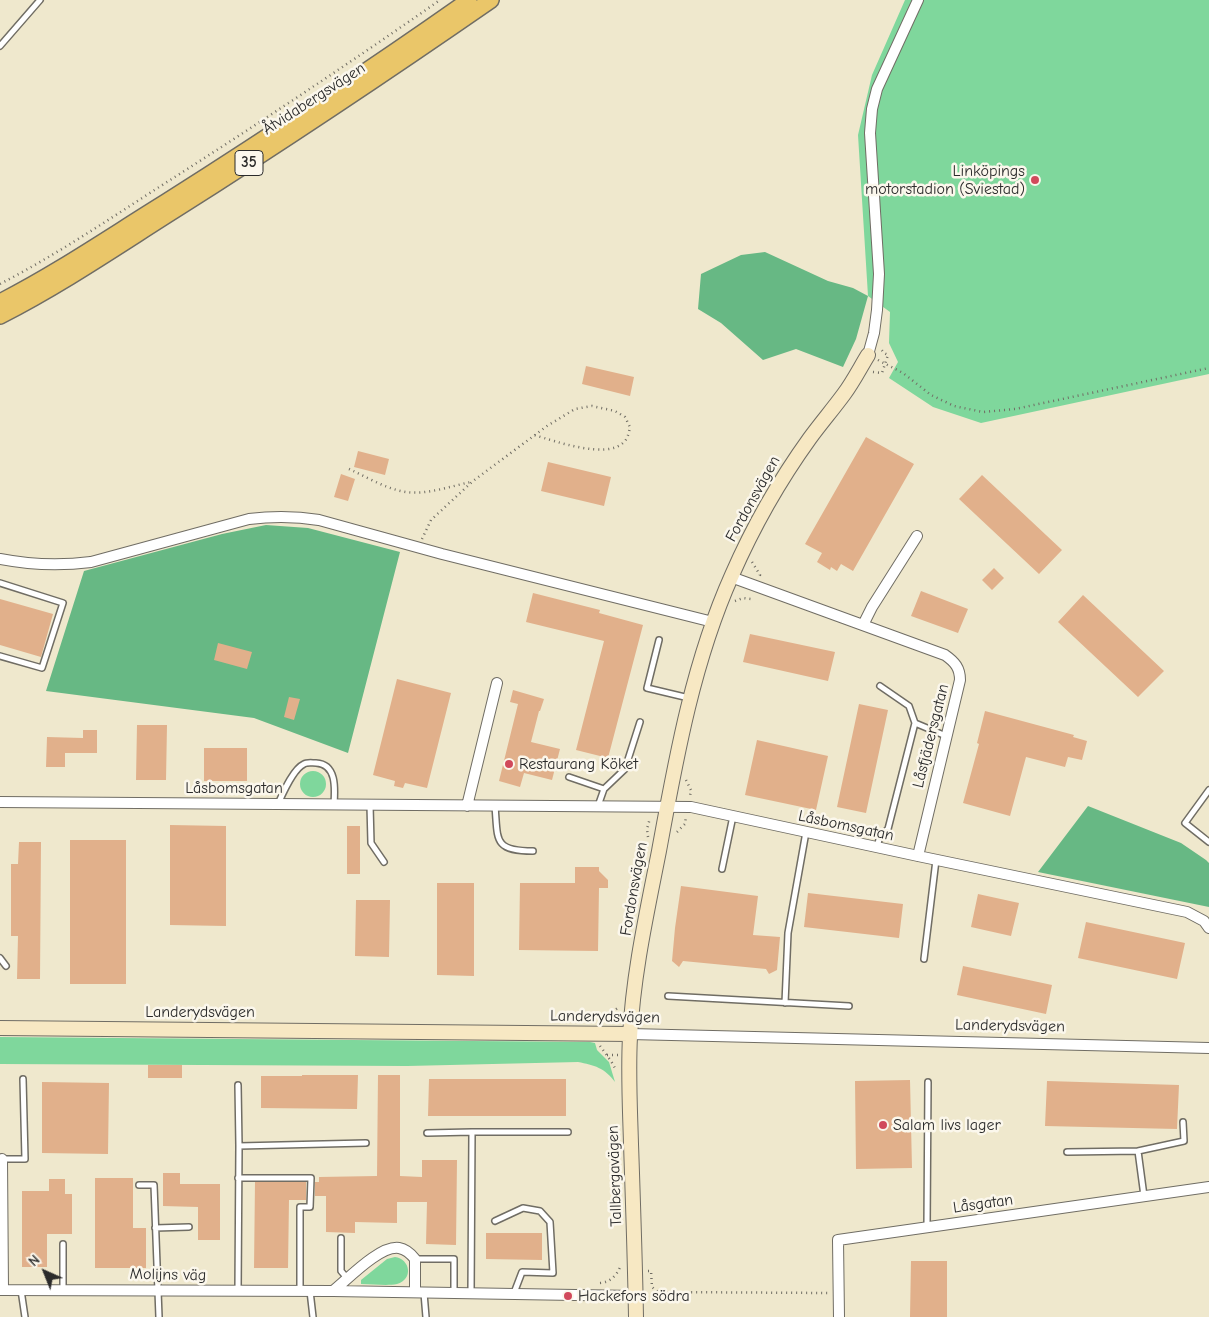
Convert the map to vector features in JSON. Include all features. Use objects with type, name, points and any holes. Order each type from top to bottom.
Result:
[{"type":"main road","name":"Åtvidabergsvägen","points":[[0,302],[64,265],[236,157],[376,65],[470,0]]},
{"type":"main road","name":"Åtvidabergsvägen","points":[[0,316],[70,276],[242,167],[491,0]]},
{"type":"street","name":"Fordonsvägen","points":[[630,1034],[633,1000],[646,917],[662,831],[699,664],[713,622],[731,577],[757,522],[810,437],[846,392],[868,355],[874,334],[878,310],[879,274],[870,133],[872,109],[877,89],[918,0]]},
{"type":"street","points":[[0,559],[67,565],[91,562],[249,519],[298,516],[713,622]]},
{"type":"street","points":[[863,625],[872,607],[917,536]]},
{"type":"street","name":"Låsfjädersgatan","points":[[731,577],[945,655],[957,665],[960,672],[960,680],[918,856]]},
{"type":"street","points":[[467,806],[497,682]]},
{"type":"street","name":"Låsbomsgatan","points":[[0,802],[687,807],[1188,912],[1208,923]]},
{"type":"street","name":"Landerydsvägen","points":[[0,1028],[630,1034],[1209,1048]]},
{"type":"street","name":"Tallbergavägen","points":[[630,1034],[636,1317]]},
{"type":"street","name":"Molijns väg","points":[[1,1159],[2,1290],[158,1289],[471,1292],[636,1296]]},
{"type":"street","name":"Låsgatan","points":[[839,1317],[838,1240],[1209,1187]]},
{"type":"street","points":[[333,1291],[380,1252],[390,1248],[400,1248],[415,1259],[420,1292]]},
{"type":"lane","points":[[0,46],[40,0]]},
{"type":"lane","points":[[0,583],[63,603],[42,668],[0,656]]},
{"type":"lane","points":[[659,640],[647,688],[691,698]]},
{"type":"lane","points":[[877,848],[880,836],[888,829],[915,723],[909,706],[880,686]]},
{"type":"lane","points":[[598,806],[604,789],[625,769],[640,722]]},
{"type":"lane","points":[[915,723],[947,736]]},
{"type":"lane","points":[[278,804],[298,769],[304,764],[312,762],[326,766],[330,772],[335,787],[334,805]]},
{"type":"lane","points":[[569,777],[604,789]]},
{"type":"lane","points":[[1209,790],[1185,823],[1209,842]]},
{"type":"lane","points":[[370,805],[370,843],[384,862]]},
{"type":"lane","points":[[495,806],[498,840],[504,847],[515,851],[533,850]]},
{"type":"lane","points":[[722,869],[733,816]]},
{"type":"lane","points":[[785,1003],[788,933],[806,832]]},
{"type":"lane","points":[[924,959],[936,860]]},
{"type":"lane","points":[[0,958],[6,966]]},
{"type":"lane","points":[[668,996],[849,1006]]},
{"type":"lane","points":[[1,1159],[25,1159],[23,1079]]},
{"type":"lane","points":[[927,1228],[928,1082]]},
{"type":"lane","points":[[238,1085],[238,1291]]},
{"type":"lane","points":[[1067,1152],[1138,1151],[1184,1141],[1183,1122]]},
{"type":"lane","points":[[471,1292],[472,1132]]},
{"type":"lane","points":[[427,1133],[568,1132]]},
{"type":"lane","points":[[239,1146],[366,1143]]},
{"type":"lane","points":[[1138,1151],[1144,1196]]},
{"type":"lane","points":[[238,1178],[310,1178],[310,1207],[300,1207],[305,1291],[313,1317]]},
{"type":"lane","points":[[139,1185],[154,1185],[159,1317]]},
{"type":"lane","points":[[495,1220],[523,1208],[540,1211],[550,1222],[553,1273],[522,1272],[514,1294]]},
{"type":"lane","points":[[155,1228],[189,1227]]},
{"type":"lane","points":[[341,1238],[341,1271],[348,1279]]},
{"type":"lane","points":[[63,1244],[63,1289]]},
{"type":"lane","points":[[415,1259],[454,1259],[454,1292]]},
{"type":"lane","points":[[21,1290],[25,1317]]},
{"type":"lane","points":[[420,1292],[426,1317]]},
{"type":"path","points":[[0,284],[57,251],[180,174],[361,56],[440,0]]},
{"type":"path","points":[[867,376],[872,372],[882,372],[888,355],[881,350],[880,344]]},
{"type":"path","points":[[868,355],[903,373],[931,395],[954,406],[983,412],[1015,408],[1209,368]]},
{"type":"path","points":[[419,548],[431,520],[473,481],[534,435],[546,426],[575,410],[592,406],[615,410],[625,416],[630,427],[624,442],[616,447],[606,449],[579,446],[534,435]]},
{"type":"path","points":[[348,469],[383,486],[406,492],[420,493],[473,481]]},
{"type":"path","points":[[733,602],[743,598],[751,599],[760,574],[754,566],[752,558]]},
{"type":"path","points":[[647,829],[676,834],[680,826],[685,824],[691,790],[686,780],[686,773]]},
{"type":"path","points":[[619,1271],[650,1271],[651,1284],[654,1290],[658,1292],[839,1293]]},
{"type":"green space","name":"Linköpings motorstadion (Sviestad)","points":[[905,0],[1209,0],[1209,374],[981,423],[933,407],[889,378],[898,362],[889,343],[890,312],[868,296],[858,135],[872,75]]},
{"type":"green space","points":[[765,252],[828,281],[853,288],[868,296],[856,339],[843,367],[796,349],[763,360],[721,323],[698,309],[701,274],[741,255]]},
{"type":"green space","points":[[266,525],[308,528],[400,552],[348,753],[254,718],[46,691],[84,571],[222,534]]},
{"type":"green space","points":[[313,771],[322,775],[326,784],[322,793],[313,797],[304,793],[300,784],[304,775]]},
{"type":"green space","points":[[1088,806],[1181,843],[1206,860],[1209,863],[1209,907],[1038,872]]},
{"type":"green space","points":[[0,1037],[590,1042],[595,1043],[597,1050],[609,1062],[615,1082],[607,1073],[599,1068],[578,1062],[407,1066],[0,1064]]},
{"type":"green space","points":[[395,1257],[404,1261],[407,1265],[408,1274],[406,1278],[397,1284],[361,1284],[361,1280],[387,1259]]},
{"type":"building","points":[[586,366],[634,377],[630,396],[582,384]]},
{"type":"building","points":[[866,437],[914,464],[853,571],[841,564],[837,571],[831,567],[830,570],[817,562],[822,553],[805,544]]},
{"type":"building","points":[[358,451],[389,459],[385,475],[354,467]]},
{"type":"building","points":[[548,462],[611,477],[604,506],[541,491]]},
{"type":"building","points":[[341,474],[355,479],[348,501],[334,497]]},
{"type":"building","points":[[982,475],[1062,550],[1039,574],[959,499]]},
{"type":"building","points":[[994,568],[1004,578],[992,590],[982,580]]},
{"type":"building","points":[[921,591],[968,609],[958,633],[911,616]]},
{"type":"building","points":[[533,593],[600,610],[599,613],[643,625],[608,758],[576,750],[604,641],[526,622]]},
{"type":"building","points":[[1083,595],[1164,671],[1138,697],[1058,622]]},
{"type":"building","points":[[0,599],[53,614],[41,657],[0,645]]},
{"type":"building","points":[[750,634],[835,652],[828,681],[743,662]]},
{"type":"building","points":[[218,643],[252,652],[247,669],[214,660]]},
{"type":"building","points":[[397,679],[451,693],[427,788],[405,783],[403,788],[394,786],[395,781],[373,775]]},
{"type":"building","points":[[513,690],[544,699],[531,742],[560,749],[552,780],[524,773],[520,787],[499,781],[518,704],[510,702]]},
{"type":"building","points":[[289,697],[300,699],[294,720],[284,717]]},
{"type":"building","points":[[859,704],[888,710],[866,813],[837,807]]},
{"type":"building","points":[[985,711],[1074,735],[1073,737],[1087,741],[1082,760],[1068,757],[1065,767],[1026,757],[1010,816],[963,803],[979,744],[977,743]]},
{"type":"building","points":[[137,725],[167,725],[166,780],[136,780]]},
{"type":"building","points":[[83,730],[97,730],[97,753],[65,753],[65,767],[46,767],[47,737],[83,738]]},
{"type":"building","points":[[757,740],[828,756],[816,810],[745,795]]},
{"type":"building","points":[[204,748],[247,748],[247,781],[204,781]]},
{"type":"building","points":[[170,825],[226,826],[226,926],[170,925]]},
{"type":"building","points":[[347,826],[360,826],[360,874],[347,874]]},
{"type":"building","points":[[70,840],[126,840],[126,984],[70,984]]},
{"type":"building","points":[[19,842],[41,842],[40,979],[17,979],[18,936],[11,936],[11,864],[18,864]]},
{"type":"building","points":[[575,867],[599,867],[599,871],[608,880],[608,888],[599,888],[598,951],[519,950],[520,883],[575,883]]},
{"type":"building","points":[[437,883],[474,883],[474,976],[437,975]]},
{"type":"building","points":[[681,886],[758,896],[753,935],[780,937],[777,970],[769,974],[766,969],[683,961],[679,967],[672,961]]},
{"type":"building","points":[[808,893],[903,904],[899,938],[804,927]]},
{"type":"building","points":[[978,894],[1019,903],[1011,936],[971,927]]},
{"type":"building","points":[[356,900],[390,900],[389,957],[355,956]]},
{"type":"building","points":[[1086,922],[1185,943],[1177,979],[1078,958]]},
{"type":"building","points":[[963,966],[1052,985],[1046,1014],[957,995]]},
{"type":"building","points":[[148,1065],[182,1065],[182,1078],[148,1078]]},
{"type":"building","points":[[358,1075],[357,1109],[261,1108],[261,1076]]},
{"type":"building","points":[[378,1075],[400,1075],[400,1176],[422,1177],[422,1160],[457,1160],[456,1245],[426,1244],[427,1202],[397,1202],[397,1223],[355,1222],[355,1233],[326,1232],[326,1196],[315,1196],[315,1182],[319,1182],[319,1177],[377,1176]]},
{"type":"building","points":[[429,1079],[566,1079],[566,1116],[428,1116]]},
{"type":"building","name":"Salam livs lager","points":[[910,1080],[912,1168],[856,1169],[855,1081]]},
{"type":"building","points":[[1047,1081],[1179,1085],[1177,1129],[1045,1126]]},
{"type":"building","points":[[42,1082],[109,1083],[108,1154],[42,1153]]},
{"type":"building","points":[[163,1173],[180,1173],[180,1184],[220,1184],[220,1240],[198,1240],[198,1207],[163,1206]]},
{"type":"building","points":[[95,1178],[133,1178],[133,1228],[146,1228],[146,1268],[95,1268]]},
{"type":"building","points":[[49,1179],[65,1179],[65,1194],[72,1194],[72,1234],[47,1234],[47,1267],[22,1267],[22,1191],[49,1191]]},
{"type":"building","points":[[255,1182],[306,1182],[306,1200],[289,1200],[288,1268],[254,1268]]},
{"type":"building","points":[[486,1233],[542,1233],[542,1260],[486,1259]]},
{"type":"building","points":[[911,1261],[947,1261],[947,1317],[910,1317]]},
{"type":"place","name":"Linköpings motorstadion (Sviestad)","points":[[1035,180]]},
{"type":"place","name":"Restaurang Köket","points":[[509,764]]},
{"type":"place","name":"Salam livs lager","points":[[883,1125]]},
{"type":"place","name":"Hackefors södra","points":[[568,1296]]}]
